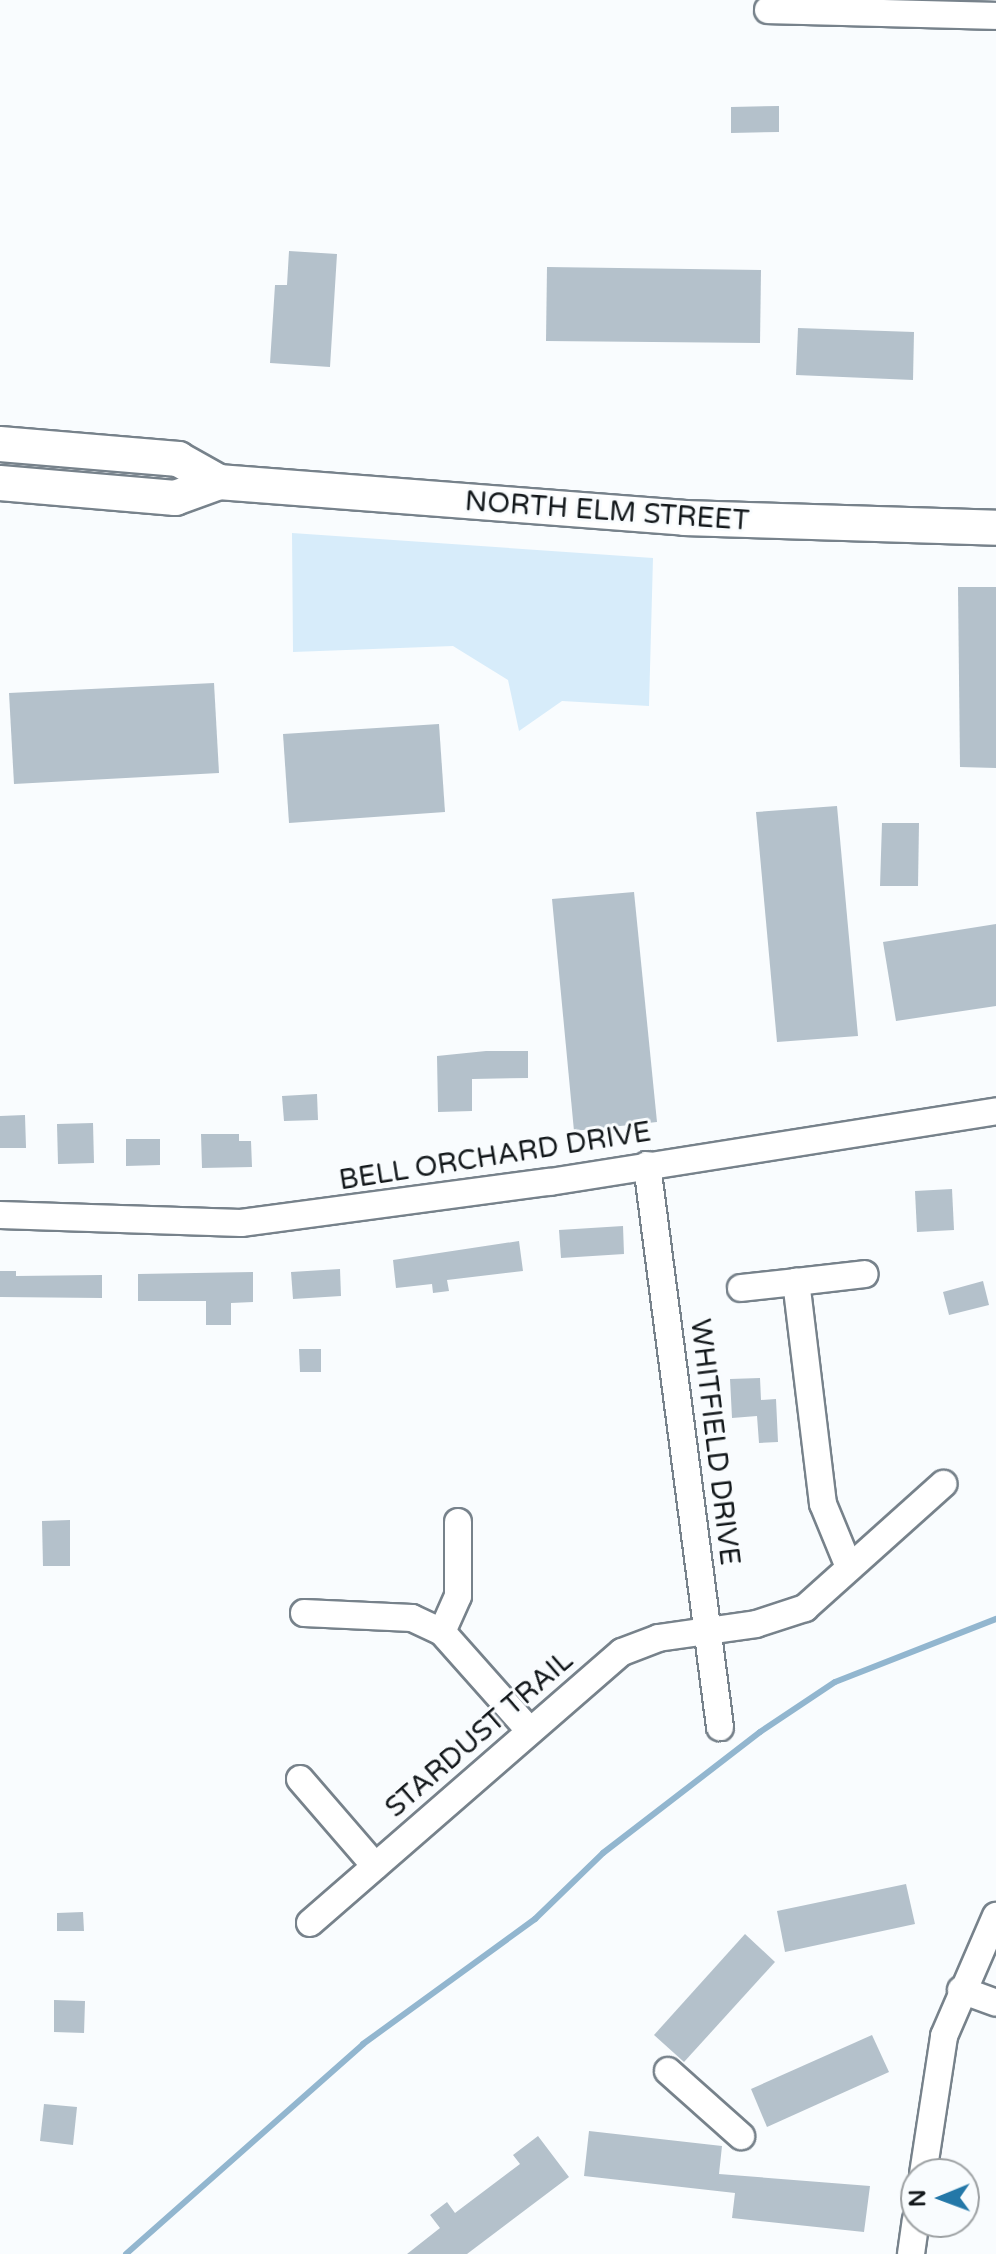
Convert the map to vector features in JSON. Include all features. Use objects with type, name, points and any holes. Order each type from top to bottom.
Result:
[{"type":"main road","name":"NORTH ELM STREET","points":[[0,444],[178,459],[219,482]]},
{"type":"main road","name":"NORTH ELM STREET","points":[[0,483],[175,498],[219,482],[698,519],[996,528]]},
{"type":"street","points":[[768,10],[996,16]]},
{"type":"street","name":"BELL ORCHARD DRIVE","points":[[0,1215],[241,1223],[996,1111]]},
{"type":"street","name":"WHITFIELD DRIVE","points":[[647,1165],[720,1727]]},
{"type":"street","points":[[741,1288],[865,1274]]},
{"type":"street","points":[[796,1282],[823,1504],[849,1567]]},
{"type":"street","name":"STARDUST TRAIL","points":[[310,1923],[622,1652],[658,1638],[708,1632],[805,1608],[943,1484]]},
{"type":"street","points":[[442,1632],[458,1596],[458,1522]]},
{"type":"street","points":[[304,1613],[412,1618],[442,1632],[530,1731]]},
{"type":"street","points":[[300,1779],[375,1866]]},
{"type":"street","points":[[925,2158],[944,2036],[961,1990],[996,1916]]},
{"type":"street","points":[[961,1990],[996,2003]]},
{"type":"street","points":[[668,2071],[741,2136]]},
{"type":"shaded area","points":[[292,533],[653,558],[649,706],[562,701],[519,731],[508,680],[453,646],[293,652]]},
{"type":"building","points":[[779,106],[779,132],[731,133],[731,107]]},
{"type":"building","points":[[289,251],[337,254],[330,367],[270,363],[275,285],[287,285]]},
{"type":"building","points":[[547,267],[761,270],[760,343],[546,341]]},
{"type":"building","points":[[798,328],[914,332],[913,380],[796,375]]},
{"type":"building","points":[[958,587],[996,587],[996,768],[960,767]]},
{"type":"building","points":[[214,683],[219,773],[14,784],[9,693]]},
{"type":"building","points":[[439,724],[445,812],[289,823],[283,734]]},
{"type":"building","points":[[837,806],[858,1036],[777,1042],[756,812]]},
{"type":"building","points":[[882,823],[919,823],[918,886],[880,886]]},
{"type":"building","points":[[634,892],[657,1122],[574,1131],[552,899]]},
{"type":"building","points":[[996,924],[996,1006],[896,1021],[883,942]]},
{"type":"building","points":[[528,1051],[528,1078],[472,1079],[472,1111],[438,1112],[437,1056]]},
{"type":"building","points":[[317,1094],[318,1120],[284,1121],[282,1096]]},
{"type":"building","points":[[25,1115],[26,1148],[0,1148],[0,1116]]},
{"type":"building","points":[[93,1123],[94,1163],[58,1164],[57,1124]]},
{"type":"building","points":[[201,1134],[239,1134],[239,1141],[251,1141],[252,1167],[202,1168]]},
{"type":"building","points":[[126,1139],[160,1139],[160,1165],[126,1166]]},
{"type":"building","points":[[952,1189],[954,1230],[917,1232],[915,1191]]},
{"type":"building","points":[[623,1226],[624,1254],[561,1258],[559,1230]]},
{"type":"building","points":[[519,1241],[523,1271],[447,1280],[449,1291],[433,1293],[432,1284],[396,1288],[393,1260]]},
{"type":"building","points":[[340,1269],[341,1296],[293,1299],[291,1272]]},
{"type":"building","points":[[0,1271],[16,1271],[16,1276],[102,1275],[102,1298],[0,1297]]},
{"type":"building","points":[[253,1272],[253,1302],[231,1303],[231,1325],[206,1325],[206,1301],[138,1301],[138,1274]]},
{"type":"building","points":[[983,1281],[989,1305],[949,1315],[943,1292]]},
{"type":"building","points":[[299,1349],[321,1349],[321,1372],[300,1372]]},
{"type":"building","points":[[760,1378],[761,1400],[776,1399],[778,1442],[759,1443],[757,1416],[732,1418],[730,1379]]},
{"type":"building","points":[[70,1520],[70,1566],[43,1566],[42,1521]]},
{"type":"building","points":[[906,1884],[915,1924],[785,1952],[777,1911]]},
{"type":"building","points":[[83,1912],[84,1931],[57,1931],[57,1913]]},
{"type":"building","points":[[745,1934],[775,1962],[684,2062],[654,2035]]},
{"type":"building","points":[[54,2000],[85,2001],[84,2033],[54,2032]]},
{"type":"building","points":[[872,2035],[889,2072],[767,2127],[751,2089]]},
{"type":"building","points":[[44,2104],[77,2107],[73,2145],[40,2141]]},
{"type":"building","points":[[589,2131],[722,2146],[719,2174],[870,2186],[864,2232],[732,2218],[735,2193],[584,2176]]},
{"type":"building","points":[[538,2136],[569,2177],[467,2254],[407,2254],[440,2228],[430,2215],[447,2202],[455,2213],[520,2164],[513,2155]]},
{"type":"waterway","points":[[126,2254],[363,2044],[535,1919],[603,1853],[760,1732],[835,1682],[996,1619]]}]
